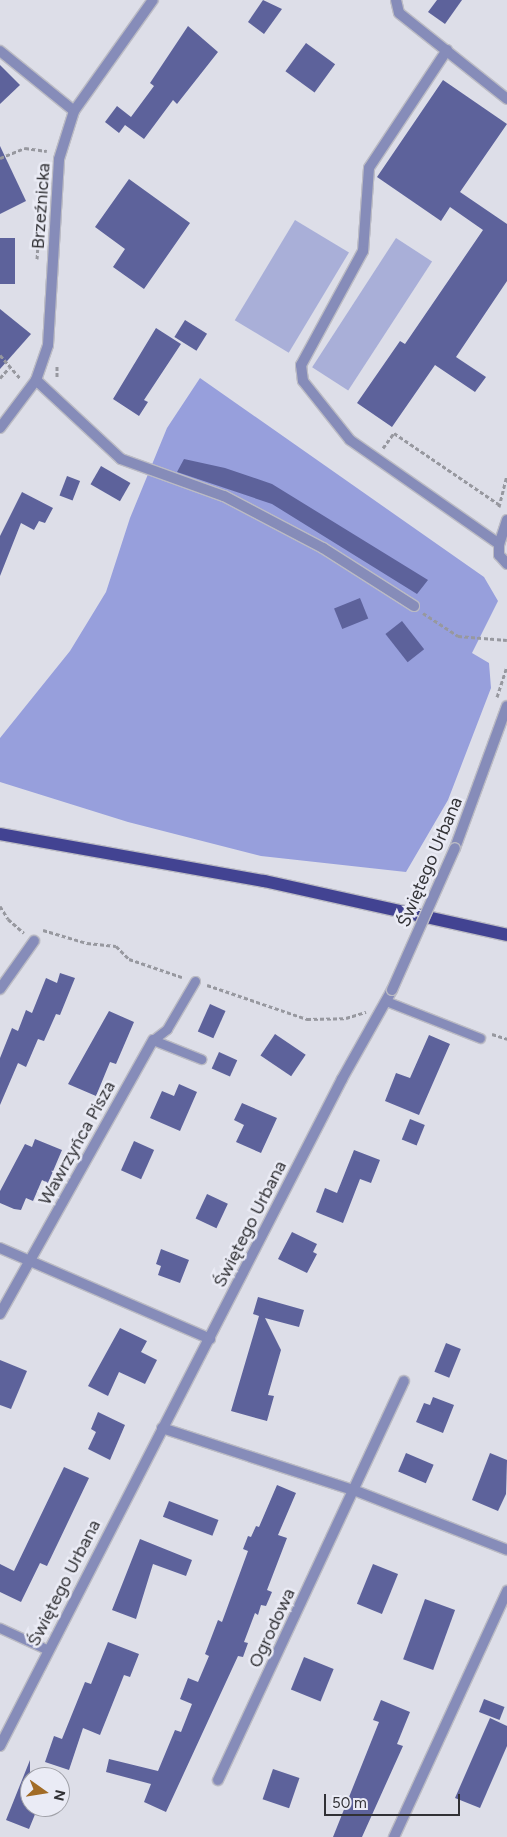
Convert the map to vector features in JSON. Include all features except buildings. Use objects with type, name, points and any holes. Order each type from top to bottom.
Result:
[{"type":"main road","points":[[0,834],[264,881],[507,935]]},
{"type":"street","name":"Brzeźnicka","points":[[0,428],[32,378],[51,325],[60,159],[74,111],[153,0]]},
{"type":"street","points":[[396,0],[399,14],[507,99]]},
{"type":"street","points":[[447,50],[369,168],[363,251],[301,365],[303,381],[322,409],[350,440],[499,544]]},
{"type":"street","points":[[0,51],[74,111]]},
{"type":"street","points":[[32,378],[121,459],[224,496],[323,548],[414,606]]},
{"type":"street","points":[[507,520],[499,544],[499,555],[507,564]]},
{"type":"street","name":"Świętego Urbana","points":[[0,1746],[342,1079],[392,990],[455,848],[507,706]]},
{"type":"street","points":[[0,989],[34,941]]},
{"type":"street","name":"Wawrzyńca Pisza","points":[[0,1314],[153,1040]]},
{"type":"street","points":[[0,1248],[210,1339]]},
{"type":"street","name":"Ogrodowa","points":[[218,1780],[356,1490],[404,1381]]},
{"type":"street","points":[[162,1428],[356,1490],[507,1550]]},
{"type":"street","points":[[394,1837],[507,1591]]},
{"type":"lane","points":[[153,1040],[167,1029],[195,981]]},
{"type":"lane","points":[[386,1002],[480,1038]]},
{"type":"lane","points":[[153,1040],[202,1058]]},
{"type":"lane","points":[[0,1628],[48,1650]]},
{"type":"path","points":[[47,156],[52,143]]},
{"type":"path","points":[[0,158],[25,148],[49,152]]},
{"type":"path","points":[[37,263],[45,164]]},
{"type":"path","points":[[0,355],[11,364],[0,378]]},
{"type":"path","points":[[9,368],[25,381]]},
{"type":"path","points":[[21,387],[25,381],[32,378]]},
{"type":"path","points":[[376,458],[394,433],[500,505]]},
{"type":"path","points":[[414,606],[458,636],[507,640]]},
{"type":"path","points":[[0,906],[8,919],[34,941],[43,929],[87,943],[116,946],[129,959],[307,1019],[346,1018],[362,1010],[368,1013]]},
{"type":"shaded area","points":[[295,220],[349,252],[289,353],[235,320]]},
{"type":"shaded area","points":[[396,238],[432,261],[348,391],[312,367]]},
{"type":"shaded area","points":[[200,378],[484,577],[498,601],[472,653],[489,663],[491,688],[448,800],[406,872],[261,856],[128,822],[0,782],[0,738],[70,651],[106,592],[130,518],[167,428]]}]
